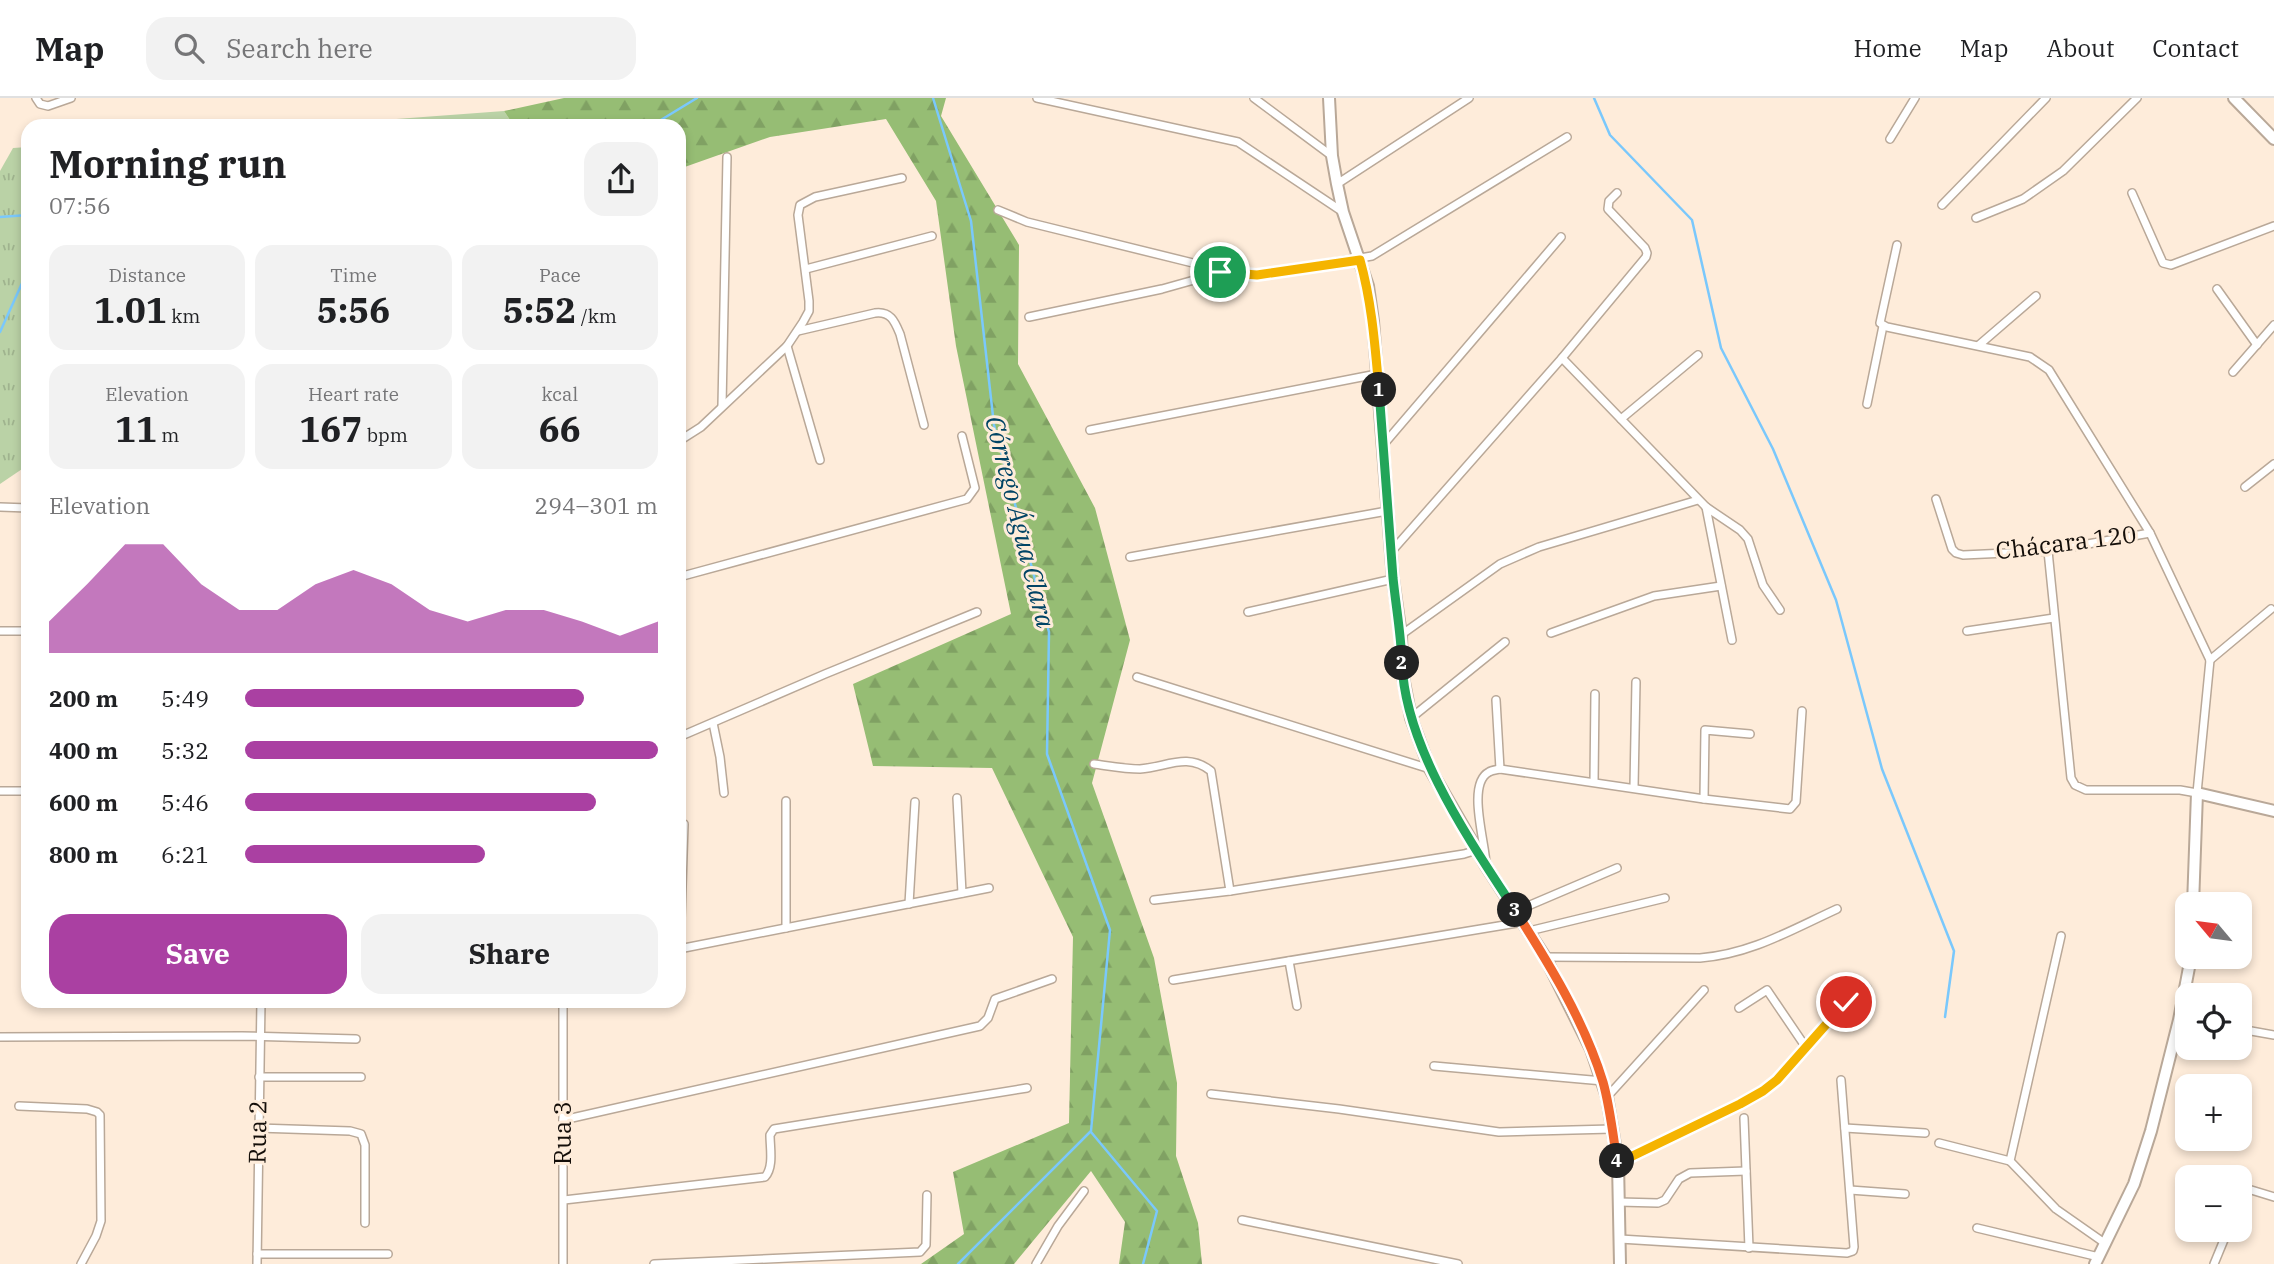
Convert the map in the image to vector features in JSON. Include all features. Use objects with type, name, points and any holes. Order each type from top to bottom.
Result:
[{"type":"street","points":[[36,98],[40,104],[48,106],[71,98]]},
{"type":"street","points":[[1037,98],[1238,142],[1343,212]]},
{"type":"street","points":[[1254,98],[1332,156]]},
{"type":"street","points":[[1337,184],[1469,98]]},
{"type":"street","points":[[1890,139],[1914,98]]},
{"type":"street","points":[[1941,205],[2046,98]]},
{"type":"street","points":[[1976,218],[2023,199],[2063,170],[2137,98]]},
{"type":"street","points":[[2234,98],[2274,139]]},
{"type":"street","points":[[1332,100],[1332,156],[1337,184],[1343,212],[1360,260],[1371,309],[1393,579],[1401,635],[1402,672],[1411,718],[1430,769],[1486,866],[1545,957],[1583,1029],[1603,1082],[1618,1163],[1620,1264]]},
{"type":"street","points":[[998,211],[1027,222],[1220,272],[1257,275],[1372,256],[1567,137]]},
{"type":"street","points":[[722,406],[727,157]]},
{"type":"street","points":[[686,437],[701,427],[787,346],[808,311],[806,268],[798,215],[800,205],[814,197],[902,178]]},
{"type":"street","points":[[2132,192],[2166,265],[2274,226]]},
{"type":"street","points":[[1392,551],[1562,358],[1646,257],[1645,248],[1608,209],[1609,201],[1617,193]]},
{"type":"street","points":[[806,268],[932,236]]},
{"type":"street","points":[[1384,444],[1561,237]]},
{"type":"street","points":[[1867,404],[1897,245]]},
{"type":"street","points":[[1028,317],[1173,286],[1220,272]]},
{"type":"street","points":[[2217,289],[2257,345]]},
{"type":"street","points":[[1979,345],[2036,296]]},
{"type":"street","points":[[797,331],[881,312],[890,316],[900,334],[924,425]]},
{"type":"street","points":[[1882,325],[2030,357],[2049,370],[2150,533],[2210,660],[2197,793],[2193,892]]},
{"type":"street","points":[[2233,372],[2274,325]]},
{"type":"street","points":[[787,346],[820,460]]},
{"type":"street","points":[[1621,419],[1698,355]]},
{"type":"street","points":[[1562,358],[1698,500],[1740,530],[1748,539],[1763,585],[1780,610]]},
{"type":"street","points":[[1090,430],[1377,374]]},
{"type":"street","points":[[686,575],[967,499],[975,488],[961,436]]},
{"type":"street","points":[[2245,487],[2274,464]]},
{"type":"street","name":"Chácara 120","points":[[1936,499],[1952,549],[1963,555],[2048,551],[2150,533]]},
{"type":"street","points":[[1401,635],[1500,564],[1517,556],[1698,500]]},
{"type":"street","points":[[0,507],[21,508]]},
{"type":"street","points":[[1706,507],[1732,640]]},
{"type":"street","points":[[1130,557],[1387,511]]},
{"type":"street","points":[[2048,551],[2071,778],[2075,785],[2085,790],[2180,790],[2274,811]]},
{"type":"street","points":[[1248,612],[1393,579]]},
{"type":"street","points":[[1551,633],[1654,596],[1721,586]]},
{"type":"street","points":[[2210,660],[2271,609]]},
{"type":"street","points":[[686,734],[977,612]]},
{"type":"street","points":[[1967,631],[2054,618]]},
{"type":"street","points":[[0,631],[21,631]]},
{"type":"street","points":[[1411,718],[1506,642]]},
{"type":"street","points":[[1137,677],[1430,769]]},
{"type":"street","points":[[1634,787],[1636,682]]},
{"type":"street","points":[[1594,782],[1595,694]]},
{"type":"street","points":[[1496,700],[1500,769]]},
{"type":"street","points":[[1486,866],[1478,792],[1481,780],[1488,772],[1500,769],[1790,809],[1797,802],[1802,710]]},
{"type":"street","points":[[713,723],[724,793]]},
{"type":"street","points":[[1704,799],[1705,730],[1750,734]]},
{"type":"street","points":[[1094,764],[1140,769],[1181,760],[1196,762],[1211,771],[1230,891]]},
{"type":"street","points":[[0,791],[21,791]]},
{"type":"street","points":[[957,798],[962,893]]},
{"type":"street","points":[[786,801],[786,928]]},
{"type":"street","points":[[909,904],[915,802]]},
{"type":"street","points":[[1154,900],[1230,891],[1477,850]]},
{"type":"street","points":[[1516,911],[1618,868]]},
{"type":"street","points":[[686,948],[989,888]]},
{"type":"street","points":[[1173,980],[1526,927],[1665,898]]},
{"type":"street","points":[[1545,957],[1723,956],[1756,947],[1837,909]]},
{"type":"street","points":[[2010,1161],[2061,936]]},
{"type":"street","points":[[1289,961],[1297,1006]]},
{"type":"street","points":[[564,1120],[980,1026],[988,1018],[995,999],[1052,979]]},
{"type":"street","points":[[1618,1163],[1763,1091],[1777,1080],[1846,1002],[1867,988]]},
{"type":"street","points":[[1606,1097],[1704,990]]},
{"type":"street","points":[[1739,1008],[1768,990],[1805,1046]]},
{"type":"street","name":"Rua 2","points":[[257,1264],[261,1008]]},
{"type":"street","name":"Rua 3","points":[[563,1264],[564,1008]]},
{"type":"street","points":[[2252,1031],[2274,1035],[2274,1046]]},
{"type":"street","points":[[0,1037],[261,1036],[356,1039]]},
{"type":"street","points":[[1977,1228],[2097,1261],[2134,1184],[2175,1048]]},
{"type":"street","points":[[1434,1066],[1603,1082]]},
{"type":"street","points":[[259,1077],[360,1077]]},
{"type":"street","points":[[1620,1240],[1847,1253],[1853,1251],[1841,1080]]},
{"type":"street","points":[[564,1200],[765,1177],[771,1161],[769,1135],[774,1129],[1027,1088]]},
{"type":"street","points":[[1211,1094],[1499,1132],[1612,1129]]},
{"type":"street","points":[[19,1106],[87,1109],[100,1115],[101,1221],[81,1264]]},
{"type":"street","points":[[1744,1118],[1749,1248]]},
{"type":"street","points":[[258,1128],[350,1131],[361,1134],[365,1145],[365,1223]]},
{"type":"street","points":[[1845,1128],[1925,1133]]},
{"type":"street","points":[[1939,1143],[2010,1161],[2056,1209],[2106,1244]]},
{"type":"street","points":[[1619,1202],[1658,1203],[1665,1200],[1679,1179],[1690,1173],[1746,1171]]},
{"type":"street","points":[[1850,1190],[1905,1194]]},
{"type":"street","points":[[2252,1190],[2274,1197]]},
{"type":"street","points":[[1036,1264],[1058,1226],[1084,1191]]},
{"type":"street","points":[[653,1264],[920,1252],[926,1245],[927,1195]]},
{"type":"street","points":[[1242,1220],[1458,1264]]},
{"type":"street","points":[[2214,1264],[2223,1242]]},
{"type":"street","points":[[257,1254],[388,1254]]},
{"type":"street","points":[[1406,1264],[1409,1254]]},
{"type":"green space","points":[[564,98],[946,98],[941,116],[1019,245],[1018,364],[1095,508],[1130,640],[1092,783],[1154,958],[1177,1083],[1176,1156],[1198,1223],[1202,1264],[1119,1264],[1125,1222],[1091,1171],[1014,1264],[921,1264],[964,1234],[953,1172],[1069,1123],[1073,937],[992,768],[873,766],[853,684],[1011,614],[956,346],[936,201],[886,119],[770,137],[686,167],[686,119],[509,119],[504,111]]},
{"type":"green space","points":[[504,111],[509,119],[396,119]]},
{"type":"green space","points":[[21,147],[21,470],[0,484],[0,171],[13,148]]},
{"type":"waterway","points":[[662,119],[697,98]]},
{"type":"waterway","name":"Córrego Água Clara","points":[[933,98],[971,221],[994,425],[1049,632],[1047,754],[1110,930],[1091,1131],[958,1264]]},
{"type":"waterway","points":[[1594,98],[1610,135],[1692,220],[1721,348],[1773,449],[1836,600],[1882,769],[1954,951],[1945,1017]]},
{"type":"waterway","points":[[0,217],[21,216]]},
{"type":"waterway","points":[[0,332],[21,286]]},
{"type":"waterway","points":[[1091,1132],[1157,1211],[1143,1264]]},
{"type":"route","points":[[1220,272],[1257,275],[1360,260],[1373,321],[1393,579],[1401,635],[1402,672],[1411,718],[1430,769],[1486,866],[1545,957],[1583,1029],[1603,1082],[1618,1163],[1763,1091],[1777,1080],[1846,1002]]}]
